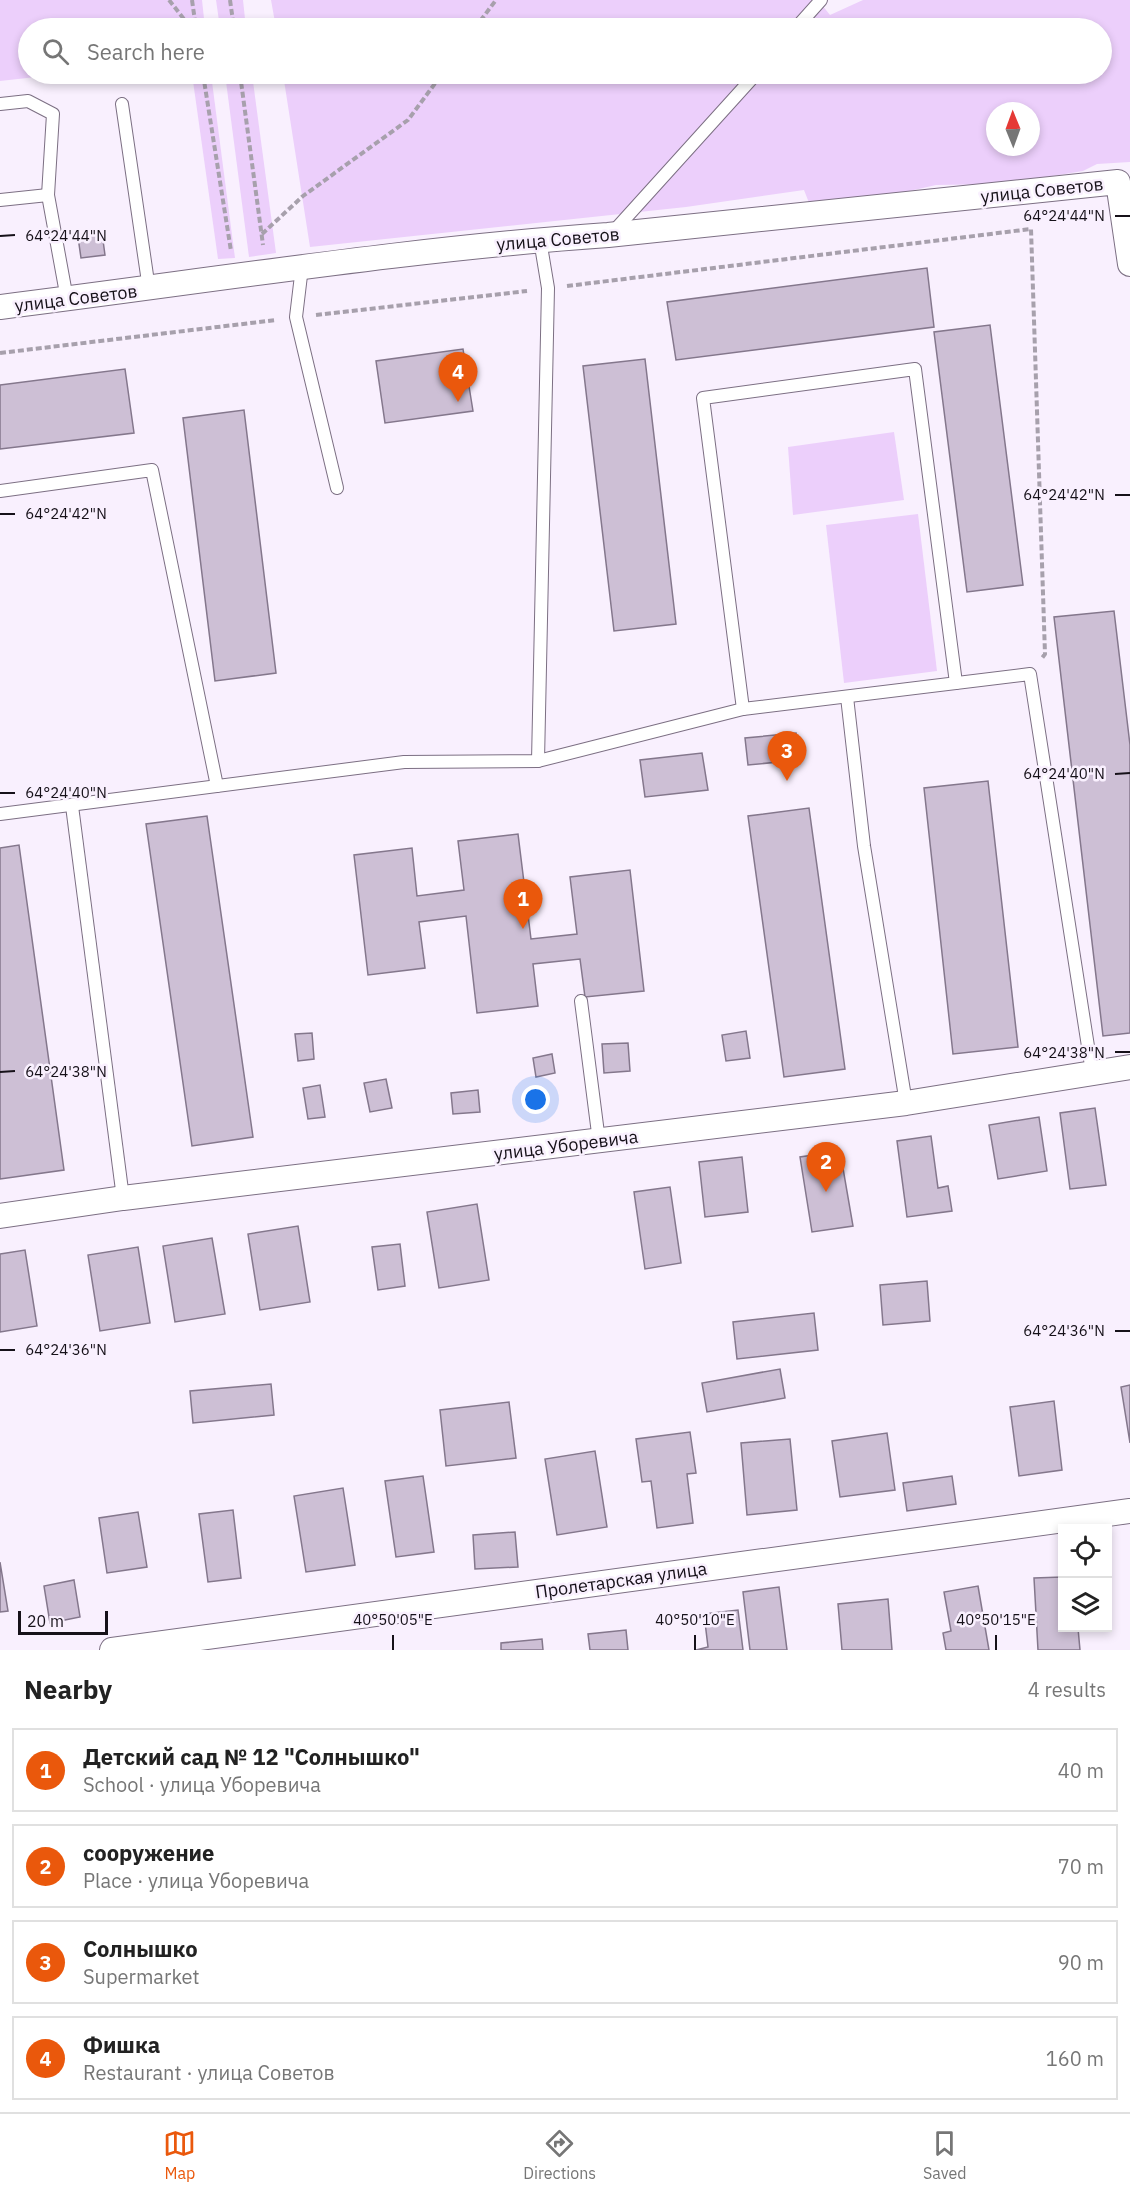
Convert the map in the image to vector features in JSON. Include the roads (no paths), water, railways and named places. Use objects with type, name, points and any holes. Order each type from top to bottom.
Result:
[{"type":"street","name":"улица Советов","points":[[0,307],[150,289],[302,267],[540,240],[608,235],[1118,182],[1130,264]]},
{"type":"street","name":"улица Уборевича","points":[[0,1216],[123,1198],[906,1103],[1130,1067]]},
{"type":"street","name":"Пролетарская улица","points":[[112,1650],[1130,1511]]},
{"type":"lane","points":[[805,18],[821,0]]},
{"type":"lane","points":[[608,235],[622,225],[747,84]]},
{"type":"lane","points":[[0,104],[28,101],[53,114],[48,195],[67,299]]},
{"type":"lane","points":[[122,104],[150,289]]},
{"type":"lane","points":[[0,200],[48,195]]},
{"type":"lane","points":[[538,761],[548,288],[540,240]]},
{"type":"lane","points":[[302,267],[296,317],[337,488]]},
{"type":"lane","points":[[743,709],[703,399],[915,369],[956,683]]},
{"type":"lane","points":[[0,491],[152,470],[217,786]]},
{"type":"lane","points":[[0,814],[404,762],[538,761],[743,709],[1030,674],[1092,1072]]},
{"type":"lane","points":[[847,697],[864,846],[906,1103]]},
{"type":"lane","points":[[72,806],[123,1198]]},
{"type":"lane","points":[[581,1001],[599,1141]]},
{"type":"place","name":"Фишка","points":[[458,402]]},
{"type":"place","name":"Солнышко","points":[[787,781]]},
{"type":"place","name":"Детский сад № 12 \"Солнышко\"","points":[[523,929]]},
{"type":"place","name":"сооружение","points":[[826,1192]]}]
